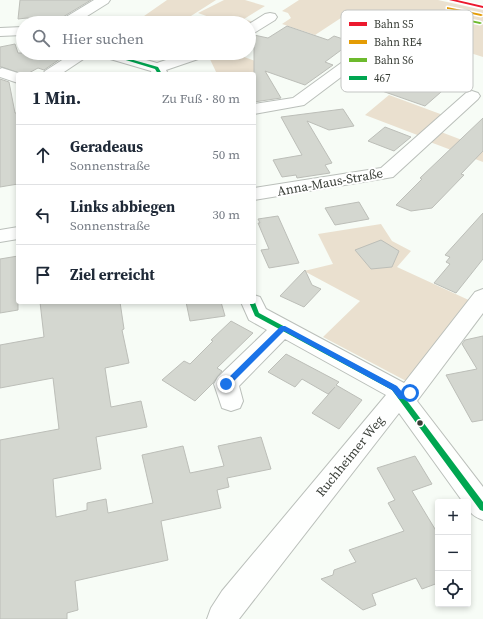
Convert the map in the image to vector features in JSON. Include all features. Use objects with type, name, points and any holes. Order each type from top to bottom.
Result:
[{"type":"street","points":[[77,16],[103,0]]},
{"type":"street","points":[[256,26],[270,17]]},
{"type":"street","points":[[0,32],[16,31]]},
{"type":"street","points":[[54,72],[72,60]]},
{"type":"street","points":[[127,60],[159,71],[185,60]]},
{"type":"street","points":[[256,109],[298,102],[341,70]]},
{"type":"street","points":[[2,73],[16,77]]},
{"type":"street","name":"Anna-Maus-Straße","points":[[256,194],[387,173],[472,96]]},
{"type":"street","points":[[0,236],[16,233]]},
{"type":"street","name":"Ruchheimer Weg","points":[[222,619],[233,601],[394,402],[410,393],[483,297]]},
{"type":"street","points":[[253,304],[257,314],[394,388],[483,508]]},
{"type":"street","points":[[231,401],[226,384],[283,328]]},
{"type":"shaded area","points":[[167,0],[216,0],[191,16],[144,16]]},
{"type":"shaded area","points":[[224,0],[245,0],[265,6],[249,16],[206,16],[198,13]]},
{"type":"shaded area","points":[[299,0],[438,0],[483,10],[483,57],[473,54],[473,10],[341,10],[341,18],[315,35],[282,24],[291,18],[288,13],[282,11]]},
{"type":"shaded area","points":[[210,60],[253,60],[261,63],[269,77],[256,79],[256,72],[216,72]]},
{"type":"shaded area","points":[[389,95],[443,115],[420,136],[365,115]]},
{"type":"shaded area","points":[[441,132],[483,148],[483,162],[430,142]]},
{"type":"shaded area","points":[[381,224],[392,241],[411,251],[397,267],[473,302],[408,382],[323,337],[360,301],[304,271],[333,264],[318,234]]},
{"type":"building","points":[[20,0],[91,0],[65,16],[18,16]]},
{"type":"building","points":[[287,26],[328,40],[334,36],[341,38],[341,50],[325,62],[333,65],[305,85],[265,71],[281,98],[256,102],[256,72],[254,72],[254,60],[256,60],[256,35],[268,38]]},
{"type":"building","points":[[15,44],[16,60],[59,60],[44,70],[38,68],[31,72],[16,72],[0,67],[0,47]]},
{"type":"building","points":[[0,79],[9,82],[16,113],[16,184],[0,187]]},
{"type":"building","points":[[385,92],[441,92],[425,106]]},
{"type":"building","points":[[343,109],[354,126],[329,130],[307,121],[332,163],[325,165],[330,173],[297,178],[296,175],[282,177],[273,160],[302,155],[281,117]]},
{"type":"building","points":[[483,118],[483,151],[461,174],[464,175],[432,208],[411,211],[396,205],[422,179],[420,178]]},
{"type":"building","points":[[385,127],[411,137],[394,151],[368,141]]},
{"type":"building","points":[[359,202],[369,219],[335,225],[325,208]]},
{"type":"building","points":[[483,213],[483,259],[456,293],[434,283],[450,264],[446,262],[450,257],[445,255]]},
{"type":"building","points":[[278,216],[299,263],[269,268],[261,250],[269,249],[258,223],[260,223],[258,219]]},
{"type":"building","points":[[381,240],[399,251],[392,267],[371,269],[355,250]]},
{"type":"building","points":[[16,256],[16,304],[18,304],[18,310],[0,313],[0,259]]},
{"type":"building","points":[[305,270],[312,285],[321,289],[304,307],[280,296]]},
{"type":"building","points":[[40,304],[120,304],[124,329],[122,330],[129,363],[105,368],[111,407],[141,401],[147,427],[96,437],[101,469],[53,479],[56,517],[87,510],[87,503],[106,499],[108,513],[153,503],[142,455],[183,446],[190,473],[224,466],[218,446],[261,437],[271,469],[227,478],[229,487],[217,490],[221,508],[161,521],[168,560],[75,581],[78,610],[67,613],[67,619],[0,619],[0,440],[59,429],[53,378],[0,388],[0,345],[44,337]]},
{"type":"building","points":[[186,304],[222,304],[225,316],[190,321]]},
{"type":"building","points":[[231,321],[253,333],[217,368],[222,371],[213,383],[195,401],[162,380],[184,361],[190,364],[213,341],[211,340]]},
{"type":"building","points":[[483,336],[483,420],[472,422],[446,375],[477,369],[462,344],[465,340]]},
{"type":"building","points":[[286,354],[339,382],[336,385],[362,400],[339,429],[312,413],[335,387],[328,394],[302,379],[295,387],[268,372]]},
{"type":"building","points":[[415,456],[432,484],[412,491],[435,529],[435,584],[422,589],[416,578],[372,594],[376,605],[363,610],[321,579],[333,575],[334,570],[356,562],[349,550],[404,531],[388,503],[395,500],[377,468]]},
{"type":"rail line","name":"S5","points":[[451,0],[483,7]]},
{"type":"rail line","name":"RE4","points":[[449,8],[458,10]]},
{"type":"rail line","name":"RE4","points":[[473,13],[481,15]]},
{"type":"rail line","name":"S6","points":[[473,21],[480,23]]},
{"type":"transit line","name":"467","points":[[129,60],[157,68],[159,72]]},
{"type":"transit line","name":"467","points":[[253,304],[257,314],[394,388],[483,508]]},
{"type":"route","points":[[226,384],[283,328],[394,388],[402,397],[410,393]]}]
